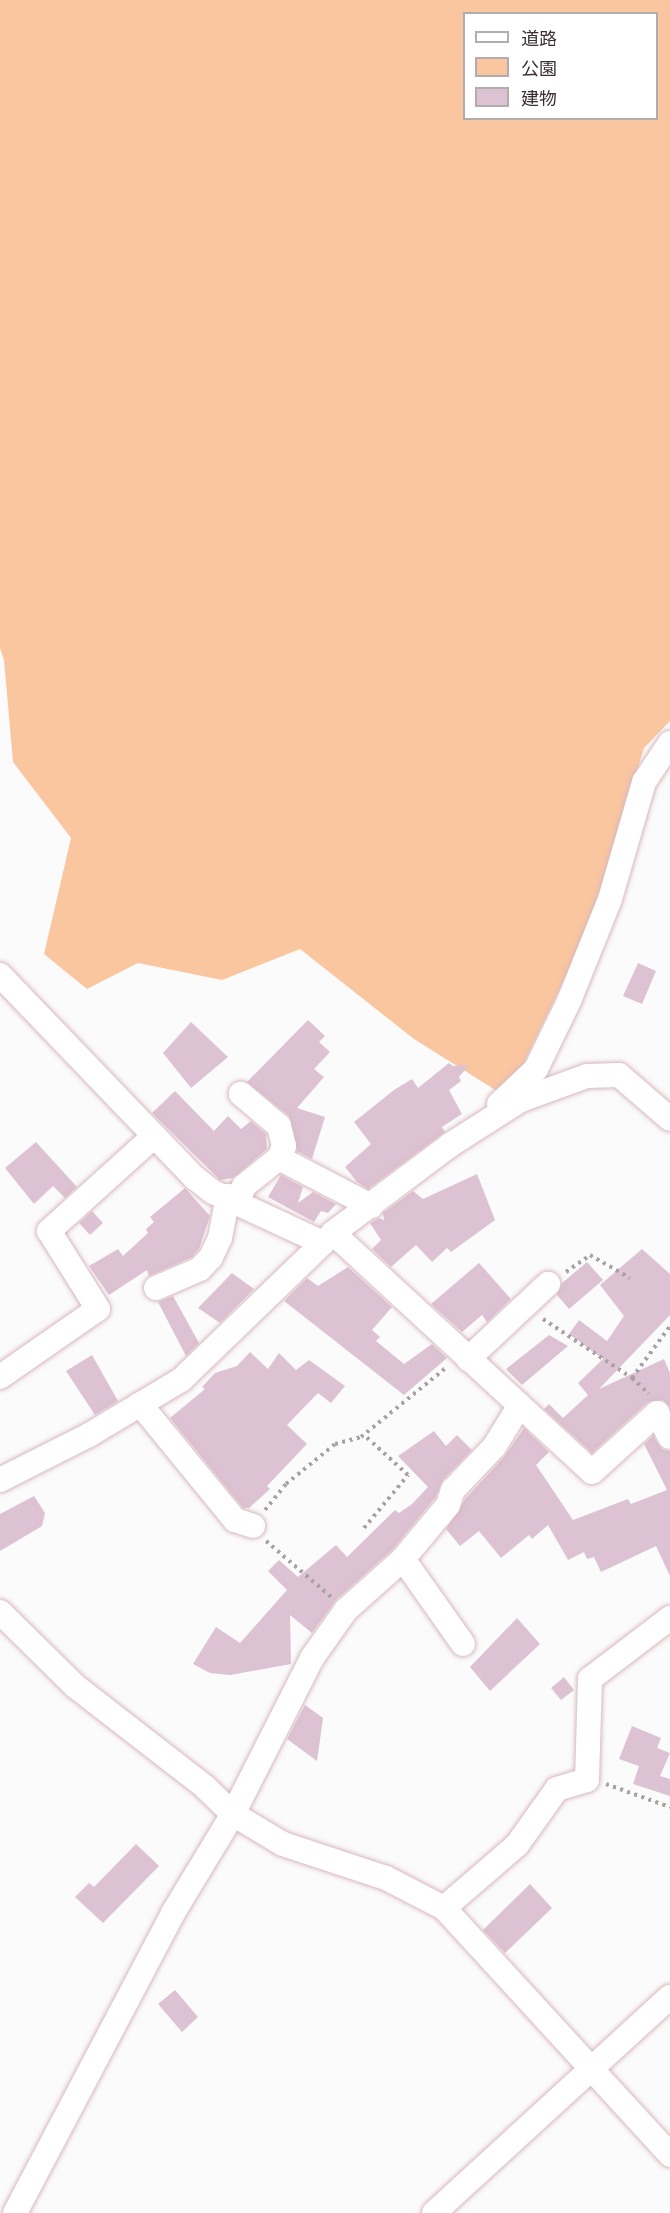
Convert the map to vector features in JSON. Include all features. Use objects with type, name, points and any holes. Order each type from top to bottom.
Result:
[{"type":"street","points":[[472,1132],[537,1069],[589,957],[644,782],[670,743]]},
{"type":"street","points":[[0,975],[195,1178],[233,1199],[328,1238],[520,1405],[592,1472],[657,1413],[670,1437]]},
{"type":"street","points":[[0,1480],[181,1380],[328,1238],[472,1132],[521,1100],[587,1076],[619,1075],[670,1119]]},
{"type":"street","points":[[156,1288],[186,1276],[212,1257],[233,1199],[244,1186],[279,1158],[285,1146],[279,1126],[242,1094]]},
{"type":"street","points":[[0,1377],[98,1308],[50,1231],[154,1136]]},
{"type":"street","points":[[279,1158],[371,1206]]},
{"type":"street","points":[[465,1357],[526,1306],[548,1284]]},
{"type":"street","points":[[140,1404],[235,1521],[252,1526]]},
{"type":"street","points":[[15,2213],[173,1913],[233,1814],[312,1658],[346,1610],[403,1559],[448,1505],[453,1490],[494,1447],[520,1405]]},
{"type":"street","points":[[403,1559],[463,1644]]},
{"type":"street","points":[[0,1612],[75,1686],[205,1786],[233,1814],[283,1844],[386,1878],[444,1908],[670,2155]]},
{"type":"street","points":[[444,1908],[517,1845],[557,1789],[587,1780],[590,1679],[670,1618]]},
{"type":"street","points":[[434,2213],[670,1996]]},
{"type":"path","points":[[548,1284],[590,1255],[630,1278]]},
{"type":"path","points":[[526,1306],[626,1377],[632,1378],[670,1326]]},
{"type":"path","points":[[346,1610],[252,1526],[286,1484],[335,1444],[364,1435],[465,1357]]},
{"type":"path","points":[[364,1435],[408,1475],[364,1528]]},
{"type":"path","points":[[587,1780],[670,1807]]},
{"type":"green space","points":[[0,0],[670,0],[670,721],[644,748],[588,930],[523,1065],[497,1091],[414,1039],[300,949],[222,980],[138,963],[87,989],[44,954],[71,838],[13,762],[4,660],[0,648]]},
{"type":"building","points":[[638,963],[656,971],[642,1004],[623,996]]},
{"type":"building","points":[[308,1020],[325,1036],[319,1042],[330,1052],[314,1069],[324,1077],[297,1108],[325,1117],[312,1159],[297,1151],[289,1116],[247,1082]]},
{"type":"building","points":[[191,1022],[228,1057],[191,1088],[163,1053]]},
{"type":"building","points":[[449,1063],[453,1066],[469,1065],[459,1077],[461,1081],[449,1090],[462,1114],[442,1127],[445,1132],[368,1189],[357,1182],[345,1167],[371,1144],[354,1122],[394,1090],[412,1079],[418,1088]]},
{"type":"building","points":[[175,1091],[214,1131],[228,1116],[241,1129],[251,1121],[266,1134],[267,1149],[233,1178],[220,1180],[152,1113]]},
{"type":"building","points":[[36,1142],[77,1187],[65,1198],[53,1186],[34,1204],[5,1168]]},
{"type":"building","points":[[477,1174],[495,1220],[451,1252],[447,1248],[432,1262],[416,1245],[391,1267],[372,1249],[381,1240],[370,1223],[379,1218],[384,1220],[383,1213],[413,1191],[423,1199]]},
{"type":"building","points":[[281,1175],[303,1187],[298,1203],[313,1192],[336,1204],[328,1213],[321,1211],[314,1222],[268,1197]]},
{"type":"building","points":[[185,1188],[210,1216],[199,1249],[192,1257],[149,1276],[147,1270],[109,1295],[89,1266],[118,1249],[123,1256],[148,1233],[146,1229],[154,1222],[150,1217]]},
{"type":"building","points":[[92,1211],[103,1223],[90,1235],[79,1223]]},
{"type":"building","points":[[642,1249],[670,1274],[670,1315],[599,1389],[664,1359],[670,1373],[670,1407],[663,1400],[648,1402],[592,1453],[544,1409],[549,1404],[563,1418],[588,1395],[578,1383],[603,1359],[569,1334],[579,1320],[607,1341],[624,1316],[600,1285]]},
{"type":"building","points":[[587,1262],[603,1280],[569,1309],[557,1295],[562,1283]]},
{"type":"building","points":[[479,1263],[511,1299],[487,1322],[482,1315],[462,1332],[431,1304]]},
{"type":"building","points":[[348,1267],[392,1307],[372,1330],[380,1337],[376,1341],[404,1364],[432,1344],[447,1358],[404,1395],[284,1301],[307,1278],[318,1286]]},
{"type":"building","points":[[232,1273],[254,1289],[220,1323],[198,1308]]},
{"type":"building","points":[[173,1296],[199,1343],[186,1356],[158,1302]]},
{"type":"building","points":[[549,1335],[568,1346],[522,1385],[506,1369]]},
{"type":"building","points":[[250,1352],[268,1369],[279,1353],[296,1370],[309,1360],[345,1386],[331,1403],[318,1393],[287,1425],[307,1444],[267,1486],[270,1489],[249,1508],[243,1508],[170,1418],[205,1389],[202,1387],[215,1373],[237,1366]]},
{"type":"building","points":[[92,1355],[118,1401],[95,1415],[66,1371]]},
{"type":"building","points":[[524,1428],[549,1452],[536,1465],[573,1520],[628,1499],[631,1504],[667,1490],[644,1444],[653,1436],[662,1449],[670,1451],[670,1576],[656,1546],[601,1572],[594,1557],[587,1559],[584,1552],[568,1560],[548,1525],[532,1539],[529,1535],[501,1558],[479,1531],[460,1546],[446,1529],[466,1498],[504,1457]]},
{"type":"building","points":[[434,1431],[446,1446],[457,1435],[472,1450],[443,1480],[435,1498],[393,1549],[336,1600],[312,1633],[290,1615],[291,1664],[230,1675],[210,1673],[193,1664],[216,1627],[240,1643],[287,1590],[268,1571],[279,1560],[298,1577],[336,1545],[347,1557],[395,1510],[399,1513],[412,1504],[428,1487],[398,1456]]},
{"type":"building","points":[[34,1496],[45,1513],[42,1526],[0,1551],[0,1514]]},
{"type":"building","points":[[517,1618],[540,1644],[490,1691],[470,1667]]},
{"type":"building","points":[[564,1677],[574,1690],[561,1700],[551,1688]]},
{"type":"building","points":[[305,1705],[323,1718],[317,1761],[287,1739]]},
{"type":"building","points":[[632,1726],[661,1738],[657,1748],[670,1753],[660,1776],[670,1779],[670,1796],[633,1784],[639,1766],[619,1759]]},
{"type":"building","points":[[136,1844],[159,1866],[103,1923],[75,1897],[89,1883],[94,1887]]},
{"type":"building","points":[[530,1884],[552,1908],[505,1953],[483,1930]]},
{"type":"building","points":[[175,1990],[198,2017],[182,2032],[158,2004]]}]
